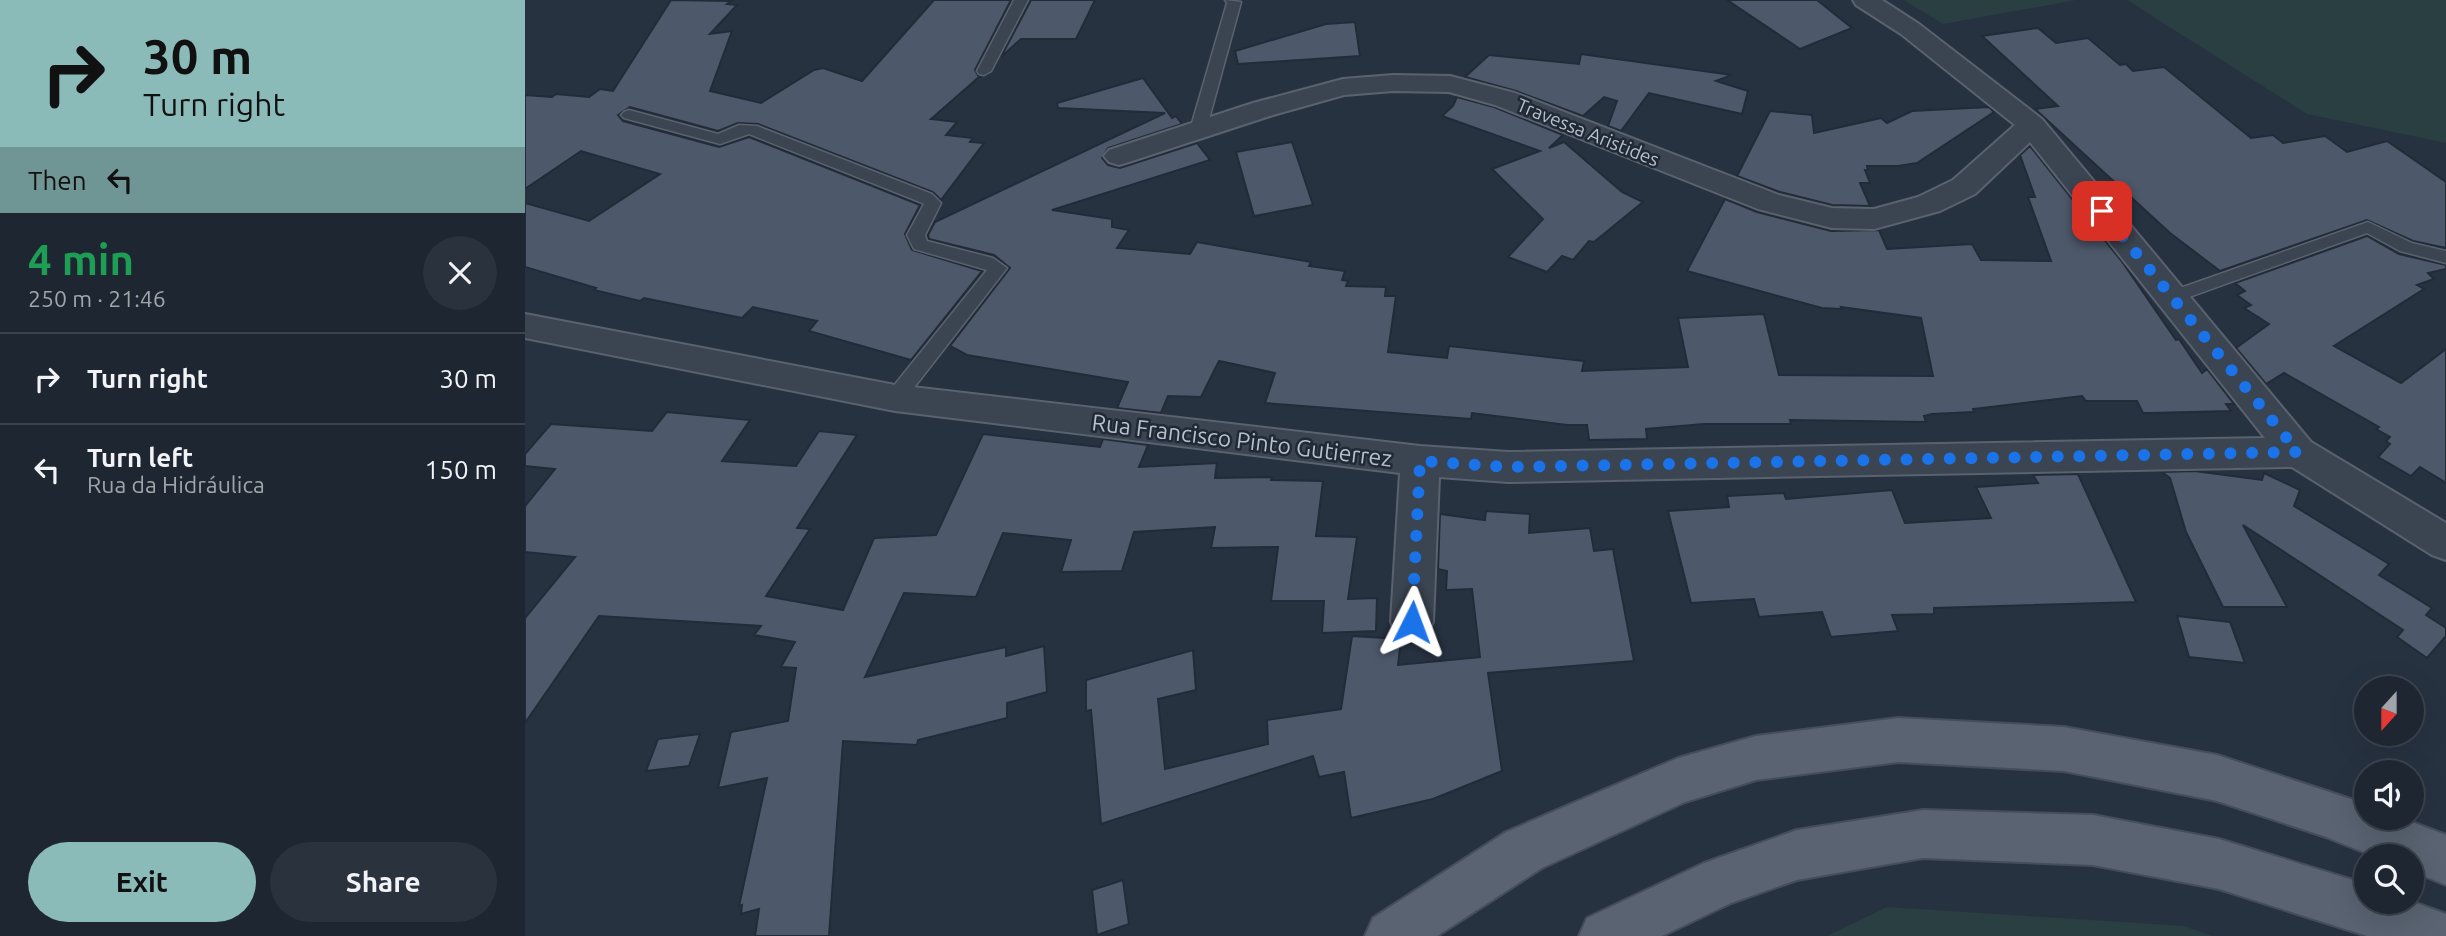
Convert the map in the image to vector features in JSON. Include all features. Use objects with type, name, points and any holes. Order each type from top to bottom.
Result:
[{"type":"main road","points":[[1391,936],[1524,850],[1678,781],[1756,758],[1898,740],[2064,750],[2217,778],[2326,813],[2446,860]]},
{"type":"main road","points":[[1605,936],[1721,881],[1797,855],[1923,834],[2093,840],[2218,863],[2336,899],[2437,936]]},
{"type":"street","points":[[1865,0],[1910,29],[2032,125],[2298,452],[2446,543]]},
{"type":"street","name":"Travessa Aristides","points":[[1119,156],[1343,87],[1393,83],[1450,84],[1505,99],[1769,202],[1832,218],[1874,219],[1929,204],[1964,187],[2032,125]]},
{"type":"street","name":"Rua Francisco Pinto Gutierrez","points":[[525,326],[895,398],[1420,461],[1508,467],[2298,452]]},
{"type":"street","points":[[1412,622],[1420,461]]},
{"type":"lane","points":[[984,71],[1021,0]]},
{"type":"lane","points":[[1198,130],[1232,0]]},
{"type":"lane","points":[[629,116],[720,139],[739,130],[751,129],[926,198],[933,203],[916,235],[920,245],[987,262],[998,268],[895,398]]},
{"type":"lane","points":[[2172,297],[2368,227],[2406,247],[2446,257]]},
{"type":"green space","points":[[1904,0],[2076,0],[1943,24]]},
{"type":"green space","points":[[2127,0],[2446,0],[2446,143],[2307,114]]},
{"type":"green space","points":[[1887,907],[2184,926],[2212,936],[1827,936]]},
{"type":"building","points":[[671,0],[731,1],[727,4],[737,5],[710,34],[732,31],[710,91],[761,103],[814,70],[823,68],[862,81],[934,0],[1011,0],[975,70],[979,77],[931,119],[957,122],[946,135],[973,138],[970,142],[984,143],[941,200],[933,192],[758,124],[738,123],[718,131],[630,107],[618,115],[623,121],[719,147],[749,137],[920,205],[905,234],[912,250],[982,271],[911,360],[809,331],[817,321],[753,307],[742,318],[644,298],[640,301],[594,290],[596,288],[525,267],[525,203],[589,221],[660,174],[581,151],[525,189],[525,95],[589,97],[600,89],[613,91]]},
{"type":"building","points":[[1031,0],[1095,0],[1076,39],[1021,39],[1001,57]]},
{"type":"building","points":[[1727,0],[1817,0],[1852,28],[1800,49]]},
{"type":"building","points":[[1355,22],[1360,56],[1238,64],[1235,51],[1326,24]]},
{"type":"building","points":[[2038,28],[2056,43],[2088,38],[2120,65],[2126,64],[2133,71],[2164,67],[2251,138],[2273,135],[2283,143],[2325,136],[2347,152],[2387,141],[2446,182],[2446,248],[2413,241],[2367,220],[2220,271],[2170,233],[2035,109],[2058,106],[1982,36]]},
{"type":"building","points":[[1581,54],[1732,75],[1716,81],[1748,91],[1742,114],[1649,93],[1621,131],[1608,126],[1617,101],[1604,97],[1583,116],[1516,91],[1465,77],[1489,55],[1579,64]]},
{"type":"building","points":[[1143,78],[1172,118],[1176,116],[1182,124],[1108,148],[1102,158],[1108,165],[1120,168],[1197,143],[1210,160],[1052,210],[1112,219],[1112,227],[1129,230],[1117,248],[1190,254],[1197,242],[1311,262],[1309,266],[1345,271],[1342,280],[1348,281],[1346,286],[1386,287],[1385,296],[1396,296],[1388,352],[1447,358],[1449,346],[1584,361],[1582,371],[1688,367],[1678,318],[1764,314],[1779,375],[1933,376],[1921,318],[1841,307],[1842,309],[1822,308],[1687,271],[1725,199],[1757,212],[1831,231],[1879,230],[1887,249],[1972,244],[1981,260],[2051,261],[2028,197],[2035,197],[2020,155],[2030,146],[2123,263],[2202,373],[2207,369],[2234,404],[2226,404],[2231,411],[2143,413],[2137,401],[2086,401],[2082,396],[1973,409],[1974,412],[1932,414],[1924,416],[1926,422],[1790,420],[1791,424],[1704,424],[1646,429],[1647,439],[1589,440],[1587,425],[1472,413],[1471,419],[1265,403],[1275,373],[1219,361],[1201,397],[1168,396],[1161,413],[1117,408],[1128,382],[967,355],[950,346],[1010,268],[994,255],[929,239],[928,235],[935,222],[1165,113],[1058,108],[1057,103]]},
{"type":"building","points":[[1457,97],[1494,107],[1563,135],[1549,148],[1564,142],[1622,192],[1643,202],[1594,242],[1589,241],[1573,260],[1562,256],[1547,272],[1508,257],[1543,219],[1492,169],[1540,151],[1442,116],[1453,106]]},
{"type":"building","points":[[1989,107],[1994,112],[1917,163],[1867,166],[1868,170],[1865,170],[1870,183],[1860,183],[1870,206],[1832,205],[1780,192],[1737,176],[1770,111],[1812,115],[1814,133],[1881,118],[1887,123],[1912,111]]},
{"type":"building","points":[[1292,142],[1313,205],[1254,216],[1236,152]]},
{"type":"building","points":[[2367,236],[2399,254],[2446,265],[2446,269],[2428,273],[2434,279],[2417,285],[2424,289],[2334,346],[2401,383],[2446,349],[2446,483],[2420,467],[2411,476],[2378,457],[2390,444],[2386,441],[2390,437],[2376,429],[2379,427],[2284,373],[2266,384],[2236,348],[2269,324],[2244,308],[2251,305],[2237,295],[2245,291],[2235,283]]},
{"type":"building","points":[[667,412],[750,420],[722,461],[796,466],[819,431],[857,435],[797,528],[810,529],[766,596],[843,610],[874,538],[936,535],[983,434],[1100,447],[1103,439],[1148,445],[1139,467],[1217,463],[1215,478],[1272,477],[1271,480],[1323,481],[1316,536],[1357,537],[1348,599],[1377,598],[1376,631],[1322,633],[1324,601],[1271,601],[1278,547],[1211,548],[1215,527],[1134,532],[1122,571],[1061,572],[1071,540],[1003,533],[976,597],[904,593],[865,677],[1006,647],[1006,656],[1044,646],[1047,692],[1007,703],[1007,718],[918,740],[917,745],[843,741],[829,936],[755,936],[759,909],[741,914],[742,905],[739,906],[767,778],[718,788],[731,732],[788,721],[796,668],[781,667],[795,642],[754,635],[761,626],[599,616],[525,723],[525,618],[575,557],[525,552],[525,506],[555,469],[525,466],[525,454],[551,424],[652,431]]},
{"type":"building","points":[[2195,471],[2262,480],[2264,473],[2300,490],[2294,506],[2389,564],[2379,575],[2432,608],[2426,615],[2446,628],[2446,636],[2427,658],[2397,637],[2403,630],[2243,525],[2287,607],[2223,607],[2186,532],[2170,478],[2162,472]]},
{"type":"building","points":[[2078,474],[2136,602],[1934,608],[1934,614],[1892,615],[1898,631],[1831,637],[1822,612],[1759,617],[1754,599],[1691,603],[1668,511],[1729,507],[1727,496],[1784,493],[1786,499],[1892,490],[1905,523],[1991,518],[1976,487],[2038,483],[2033,475]]},
{"type":"building","points":[[1486,511],[1530,514],[1529,533],[1590,528],[1594,551],[1613,549],[1634,661],[1488,673],[1502,771],[1433,799],[1351,818],[1344,772],[1319,777],[1313,756],[1101,824],[1091,710],[1086,711],[1086,680],[1193,650],[1196,690],[1158,699],[1165,769],[1268,744],[1267,720],[1341,709],[1352,636],[1401,639],[1398,665],[1480,657],[1472,589],[1446,590],[1447,571],[1438,569],[1440,514],[1485,520]]},
{"type":"building","points":[[2177,616],[2230,622],[2245,663],[2189,657]]},
{"type":"building","points":[[700,734],[689,766],[646,771],[658,739]]},
{"type":"building","points":[[1123,880],[1129,924],[1097,935],[1092,890]]},
{"type":"route","points":[[1412,622],[1420,461],[1508,467],[2298,452],[2102,211]]}]
